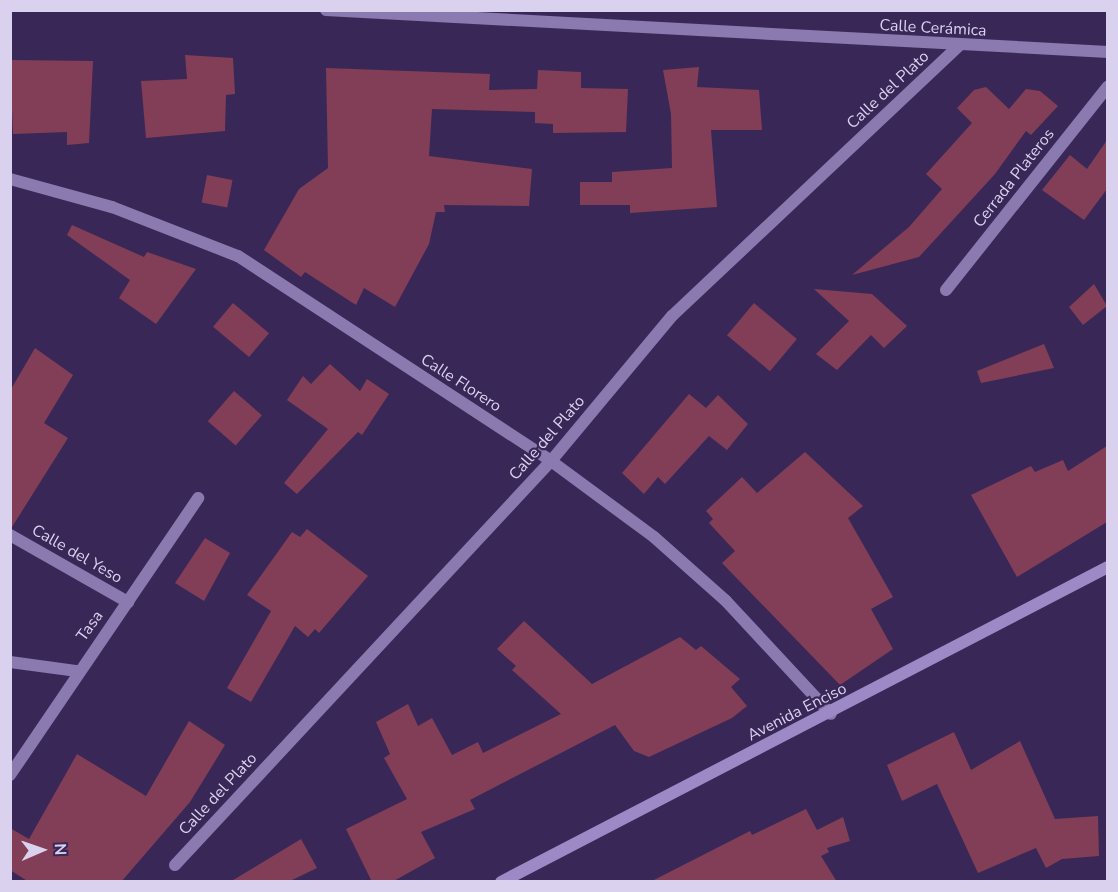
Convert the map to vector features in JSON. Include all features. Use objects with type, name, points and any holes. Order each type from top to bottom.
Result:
[{"type":"main road","name":"Avenida Enciso","points":[[501,882],[831,714],[1107,567]]},
{"type":"street","name":"Calle Cerámica","points":[[326,10],[959,46],[1107,52]]},
{"type":"street","name":"Calle del Plato","points":[[175,866],[551,461],[672,316],[959,46]]},
{"type":"street","name":"Cerrada Plateros","points":[[946,290],[1107,86]]},
{"type":"street","name":"Calle Florero","points":[[10,179],[183,231],[238,256],[551,461],[654,537],[726,601],[831,714]]},
{"type":"street","name":"Tasa","points":[[10,775],[77,671],[128,602],[198,498]]},
{"type":"street","name":"Calle del Yeso","points":[[10,535],[128,602]]},
{"type":"street","points":[[10,662],[77,671]]},
{"type":"building","points":[[185,55],[233,58],[235,94],[226,95],[225,131],[146,138],[141,81],[187,79]]},
{"type":"building","points":[[10,60],[93,61],[89,143],[67,145],[67,132],[13,134]]},
{"type":"building","points":[[699,67],[697,87],[759,90],[762,130],[711,130],[717,207],[630,213],[630,205],[580,205],[580,182],[612,182],[612,172],[672,168],[671,114],[663,70]]},
{"type":"building","points":[[326,68],[490,74],[489,90],[537,89],[538,70],[581,72],[581,88],[628,89],[626,132],[553,133],[553,124],[535,123],[535,112],[432,109],[429,156],[532,169],[529,206],[444,205],[445,212],[436,212],[429,244],[395,307],[364,288],[356,305],[305,272],[301,277],[264,250],[299,189],[328,168]]},
{"type":"building","points":[[986,87],[1009,109],[1026,89],[1040,91],[1058,106],[1031,135],[1026,131],[995,174],[919,257],[852,275],[909,227],[942,189],[926,174],[972,123],[957,108],[974,90]]},
{"type":"building","points":[[1107,140],[1107,189],[1084,220],[1042,190],[1070,155],[1087,169]]},
{"type":"building","points":[[207,175],[233,180],[227,207],[202,202]]},
{"type":"building","points":[[72,225],[144,257],[147,252],[196,269],[156,324],[119,298],[130,280],[67,235]]},
{"type":"building","points":[[1094,284],[1107,306],[1083,325],[1069,307]]},
{"type":"building","points":[[814,289],[872,294],[907,326],[884,348],[871,335],[837,370],[816,354],[849,321]]},
{"type":"building","points":[[233,303],[269,333],[249,357],[213,327]]},
{"type":"building","points":[[754,303],[797,339],[770,371],[727,335]]},
{"type":"building","points":[[1044,344],[1054,368],[981,383],[977,371]]},
{"type":"building","points":[[35,348],[73,375],[44,423],[68,438],[12,527],[10,391]]},
{"type":"building","points":[[330,364],[360,391],[367,379],[389,394],[362,435],[358,432],[297,494],[284,483],[328,429],[287,400],[303,376],[311,384]]},
{"type":"building","points":[[234,391],[262,415],[236,445],[208,421]]},
{"type":"building","points":[[689,394],[706,408],[718,395],[748,424],[727,450],[709,436],[665,484],[658,477],[644,494],[622,473]]},
{"type":"building","points":[[1107,446],[1107,522],[1017,577],[971,495],[1031,466],[1035,472],[1063,460],[1068,471]]},
{"type":"building","points":[[805,452],[863,506],[848,518],[893,597],[871,609],[893,649],[840,685],[722,563],[735,551],[709,523],[713,519],[706,511],[742,477],[757,493]]},
{"type":"building","points":[[307,529],[368,576],[319,633],[315,629],[308,637],[295,626],[251,702],[227,688],[271,611],[247,595],[292,532],[300,537]]},
{"type":"building","points":[[205,538],[230,553],[204,601],[175,583]]},
{"type":"building","points":[[524,621],[592,684],[680,637],[696,650],[701,646],[740,679],[731,687],[747,706],[732,718],[649,757],[634,751],[615,725],[470,800],[475,809],[421,832],[435,858],[392,882],[372,882],[346,829],[407,799],[384,758],[390,754],[376,722],[408,704],[418,726],[432,718],[452,755],[478,742],[483,753],[561,714],[512,670],[516,666],[497,649]]},
{"type":"building","points":[[189,721],[225,745],[190,802],[121,882],[29,882],[10,870],[10,828],[29,839],[77,754],[146,796]]},
{"type":"building","points":[[954,732],[971,770],[1020,741],[1055,819],[1098,816],[1099,856],[1062,859],[1046,868],[1036,848],[978,873],[937,784],[902,801],[887,765]]},
{"type":"building","points":[[806,809],[817,830],[843,817],[850,841],[827,848],[829,852],[821,856],[837,882],[650,882],[750,831],[752,835]]},
{"type":"building","points":[[301,839],[317,868],[288,882],[230,882]]}]
